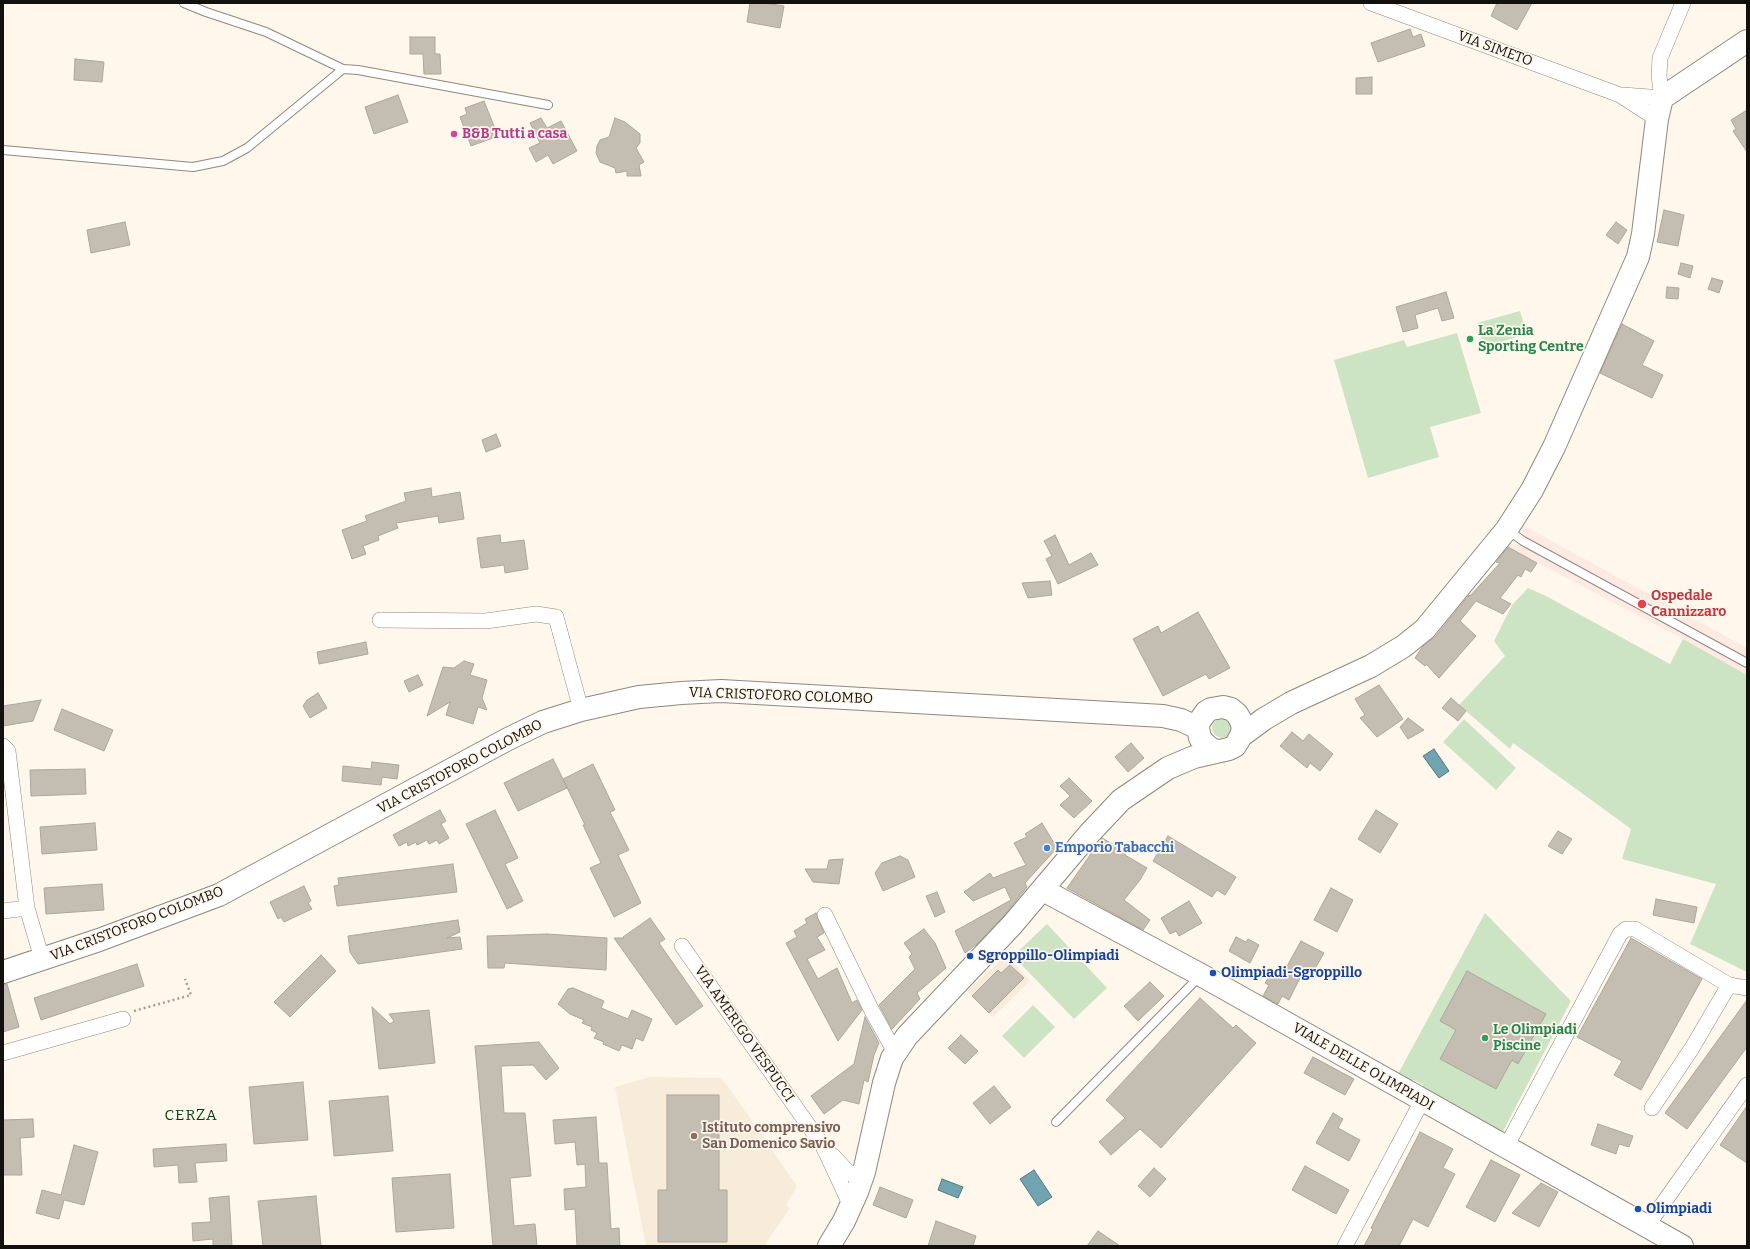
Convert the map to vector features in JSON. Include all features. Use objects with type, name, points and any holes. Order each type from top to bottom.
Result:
[{"type":"street","name":"VIA SIMETO","points":[[1371,3],[1620,95]]},
{"type":"street","points":[[1241,736],[1264,719],[1291,703],[1371,666],[1404,646],[1425,629],[1507,529],[1532,490],[1554,447],[1638,257],[1644,234],[1657,119],[1662,98],[1659,76],[1660,58],[1684,3]]},
{"type":"street","points":[[1620,95],[1662,98],[1747,41]]},
{"type":"street","points":[[1620,95],[1657,119]]},
{"type":"street","points":[[380,620],[486,621],[536,614],[556,617],[581,710]]},
{"type":"street","name":"VIA CRISTOFORO COLOMBO","points":[[3,972],[146,923],[219,895],[508,739],[543,722],[581,710],[639,697],[721,691],[1163,716]]},
{"type":"street","points":[[1163,716],[1220,707],[1259,709],[1291,703]]},
{"type":"street","points":[[830,1246],[851,1206],[864,1172],[884,1083],[896,1052],[907,1036],[1002,936],[1043,890],[1089,834],[1121,800],[1168,768],[1188,750],[1198,729],[1199,722],[1206,712],[1220,707],[1231,709],[1237,714],[1243,728],[1241,736],[1235,746],[1229,749],[1194,757],[1168,768]]},
{"type":"street","points":[[1163,716],[1181,720],[1198,729],[1204,744],[1218,751]]},
{"type":"street","points":[[3,746],[8,751],[8,796],[27,908],[42,959]]},
{"type":"street","name":"VIALE DELLE OLIMPIADI","points":[[1043,890],[1201,975],[1422,1101],[1682,1246]]},
{"type":"street","points":[[3,911],[27,908]]},
{"type":"street","points":[[825,915],[872,1011],[896,1052]]},
{"type":"street","points":[[1506,1147],[1620,934],[1626,929],[1635,930],[1729,985],[1747,988]]},
{"type":"street","name":"VIA AMERIGO VESPUCCI","points":[[682,946],[823,1146],[851,1206]]},
{"type":"street","points":[[1652,1108],[1692,1048],[1729,985]]},
{"type":"street","points":[[3,1053],[122,1019]]},
{"type":"street","points":[[1647,1226],[1747,1085]]},
{"type":"street","points":[[1345,1246],[1422,1101]]},
{"type":"street","points":[[823,1146],[850,1174],[864,1172]]},
{"type":"lane","points":[[184,3],[266,32],[343,69],[358,70],[548,105]]},
{"type":"lane","points":[[3,150],[193,167],[222,161],[247,148],[343,69]]},
{"type":"lane","points":[[1507,529],[1522,541],[1747,663]]},
{"type":"lane","points":[[1056,1122],[1201,975]]},
{"type":"path","points":[[122,1019],[128,1012],[191,995],[185,979]]},
{"type":"shaded area","name":"Ospedale Cannizzaro","points":[[1519,523],[1747,648],[1747,675],[1683,639],[1504,545],[1505,542],[1520,546],[1525,536]]},
{"type":"shaded area","points":[[1006,955],[1030,981],[993,1017],[967,991]]},
{"type":"shaded area","name":"Istituto comprensivo San Domenico Savio","points":[[650,1077],[720,1078],[727,1085],[797,1186],[786,1205],[790,1208],[764,1246],[646,1246],[615,1087]]},
{"type":"green space","points":[[1520,311],[1527,334],[1484,347],[1477,323]]},
{"type":"green space","points":[[1457,333],[1481,413],[1430,427],[1439,457],[1368,478],[1334,360],[1404,340],[1407,347]]},
{"type":"green space","points":[[1528,588],[1546,596],[1670,664],[1683,639],[1747,675],[1747,972],[1690,944],[1716,884],[1622,859],[1631,829],[1513,743],[1510,749],[1459,705],[1505,656],[1494,641],[1512,605]]},
{"type":"green space","points":[[1222,718],[1229,721],[1232,728],[1229,735],[1222,738],[1215,735],[1212,728],[1215,721]]},
{"type":"green space","points":[[1464,719],[1516,768],[1496,790],[1443,742]]},
{"type":"green space","name":"Le Olimpiadi Piscine","points":[[1485,913],[1571,1001],[1502,1133],[1422,1088],[1423,1085],[1414,1080],[1411,1082],[1398,1074]]},
{"type":"green space","points":[[1047,924],[1107,988],[1074,1019],[1013,956]]},
{"type":"green space","points":[[1033,1005],[1055,1027],[1024,1058],[1002,1036]]},
{"type":"water","points":[[1434,749],[1449,771],[1439,778],[1423,756]]},
{"type":"water","points":[[1034,1170],[1052,1197],[1038,1206],[1020,1179]]},
{"type":"water","points":[[942,1179],[963,1187],[958,1198],[938,1190]]},
{"type":"building","points":[[750,3],[765,3],[784,6],[780,28],[747,22]]},
{"type":"building","points":[[1497,3],[1532,3],[1517,30],[1491,16]]},
{"type":"building","points":[[1410,29],[1413,37],[1421,34],[1425,46],[1378,62],[1371,43]]},
{"type":"building","points":[[410,37],[435,37],[435,54],[440,54],[441,74],[424,74],[423,54],[410,54]]},
{"type":"building","points":[[75,59],[104,62],[102,82],[74,80]]},
{"type":"building","points":[[1372,77],[1372,94],[1356,94],[1356,78]]},
{"type":"building","points":[[398,95],[408,122],[374,134],[365,107]]},
{"type":"building","points":[[484,101],[498,136],[471,146],[460,117],[467,114],[465,108]]},
{"type":"building","points":[[1747,110],[1747,152],[1733,131],[1736,129],[1731,120]]},
{"type":"building","points":[[541,118],[547,128],[561,121],[577,151],[553,164],[548,155],[536,162],[529,148],[540,143],[530,123]]},
{"type":"building","points":[[615,118],[625,122],[640,134],[640,143],[636,148],[644,162],[639,165],[641,176],[627,176],[627,171],[616,173],[615,168],[600,162],[596,153],[597,146],[600,140],[609,137]]},
{"type":"building","points":[[1664,210],[1684,215],[1678,246],[1657,242]]},
{"type":"building","points":[[125,222],[130,245],[91,253],[87,230]]},
{"type":"building","points":[[1616,222],[1627,230],[1618,244],[1606,235]]},
{"type":"building","points":[[1681,263],[1693,266],[1690,278],[1678,274]]},
{"type":"building","points":[[1712,278],[1723,281],[1719,293],[1708,289]]},
{"type":"building","points":[[1667,287],[1679,288],[1678,299],[1666,298]]},
{"type":"building","points":[[1446,292],[1454,318],[1442,321],[1438,308],[1415,315],[1418,328],[1403,332],[1396,307]]},
{"type":"building","points":[[1622,324],[1654,341],[1642,365],[1663,375],[1652,398],[1600,373]]},
{"type":"building","points":[[496,434],[501,446],[486,452],[482,440]]},
{"type":"building","points":[[431,488],[432,497],[460,492],[464,519],[439,523],[438,516],[396,523],[398,528],[378,536],[379,540],[363,546],[366,554],[352,559],[342,530],[367,521],[365,516],[406,501],[404,493]]},
{"type":"building","points":[[500,535],[501,543],[524,540],[528,569],[505,573],[504,565],[481,568],[477,538]]},
{"type":"building","points":[[1055,535],[1069,565],[1091,553],[1098,565],[1058,584],[1046,559],[1052,556],[1044,541]]},
{"type":"building","points":[[1508,547],[1537,563],[1531,572],[1525,569],[1521,577],[1518,575],[1500,598],[1511,604],[1503,614],[1476,601],[1460,621],[1476,636],[1439,678],[1426,664],[1425,666],[1415,658],[1423,646],[1435,637],[1469,595],[1470,596],[1500,563],[1496,562]]},
{"type":"building","points":[[1050,581],[1052,595],[1028,598],[1022,583]]},
{"type":"building","points":[[1198,612],[1230,668],[1209,679],[1206,674],[1163,696],[1133,639],[1158,626],[1161,633]]},
{"type":"building","points":[[366,642],[368,654],[319,664],[317,652]]},
{"type":"building","points":[[464,661],[474,664],[470,675],[487,680],[482,698],[487,710],[478,707],[473,724],[446,715],[450,702],[427,716],[443,667],[454,668]]},
{"type":"building","points":[[418,675],[423,685],[409,692],[404,681]]},
{"type":"building","points":[[1379,685],[1403,719],[1377,737],[1360,718],[1365,715],[1355,699]]},
{"type":"building","points":[[318,693],[327,708],[310,718],[303,706],[307,700]]},
{"type":"building","points":[[1451,698],[1466,711],[1458,721],[1442,708]]},
{"type":"building","points":[[41,700],[33,721],[3,726],[3,706]]},
{"type":"building","points":[[62,709],[113,730],[104,751],[54,730]]},
{"type":"building","points":[[1408,718],[1424,730],[1408,739],[1400,727]]},
{"type":"building","points":[[1292,732],[1303,741],[1309,734],[1333,754],[1320,771],[1310,763],[1307,768],[1280,746]]},
{"type":"building","points":[[1131,743],[1144,758],[1128,772],[1115,757]]},
{"type":"building","points":[[553,759],[567,788],[518,811],[504,783]]},
{"type":"building","points":[[372,762],[399,765],[397,779],[382,777],[381,785],[342,781],[343,766],[371,769]]},
{"type":"building","points":[[593,764],[615,810],[610,812],[629,850],[618,855],[641,903],[614,917],[590,868],[601,863],[563,779]]},
{"type":"building","points":[[85,769],[86,794],[31,796],[30,770]]},
{"type":"building","points":[[1069,778],[1092,801],[1074,818],[1060,805],[1070,796],[1060,786]]},
{"type":"building","points":[[440,810],[446,821],[441,824],[449,838],[439,844],[437,840],[429,844],[427,840],[417,845],[416,842],[408,846],[407,842],[399,846],[393,835]]},
{"type":"building","points":[[495,810],[518,858],[505,864],[523,901],[507,909],[466,824]]},
{"type":"building","points":[[1376,810],[1398,824],[1380,853],[1358,839]]},
{"type":"building","points":[[95,823],[97,850],[42,854],[40,827]]},
{"type":"building","points":[[1042,823],[1057,848],[1025,883],[1027,887],[1003,917],[977,944],[965,953],[955,931],[1011,900],[1005,887],[973,901],[964,892],[990,873],[993,878],[1026,865],[1014,843],[1027,837],[1025,834]]},
{"type":"building","points":[[1558,831],[1572,839],[1562,854],[1548,846]]},
{"type":"building","points":[[1168,836],[1236,877],[1225,895],[1217,890],[1212,897],[1153,861]]},
{"type":"building","points":[[1102,838],[1126,852],[1125,855],[1147,868],[1140,880],[1124,900],[1150,920],[1143,930],[1067,888]]},
{"type":"building","points":[[900,856],[908,860],[915,877],[883,891],[875,873],[882,863]]},
{"type":"building","points":[[843,859],[839,884],[813,882],[805,869],[827,869],[829,860]]},
{"type":"building","points":[[453,864],[457,892],[337,906],[334,886],[339,885],[338,878]]},
{"type":"building","points":[[102,884],[104,910],[46,914],[44,888]]},
{"type":"building","points":[[304,886],[311,901],[308,903],[312,909],[284,922],[281,917],[278,919],[270,902]]},
{"type":"building","points":[[1331,888],[1353,900],[1337,932],[1314,920]]},
{"type":"building","points":[[937,892],[945,912],[935,917],[926,896]]},
{"type":"building","points":[[1656,899],[1697,907],[1694,923],[1653,915]]},
{"type":"building","points":[[1189,901],[1202,923],[1179,936],[1176,931],[1170,934],[1161,918]]},
{"type":"building","points":[[816,913],[824,933],[817,937],[825,950],[807,959],[818,979],[837,968],[852,1003],[857,1000],[862,1010],[838,1041],[786,943],[797,937],[794,931],[807,923],[805,919]]},
{"type":"building","points":[[650,918],[665,939],[659,943],[703,1006],[676,1025],[614,938],[624,938],[623,937]]},
{"type":"building","points":[[458,920],[460,932],[447,938],[460,937],[462,949],[358,964],[350,952],[348,936]]},
{"type":"building","points":[[924,929],[935,943],[946,968],[917,993],[920,999],[892,1029],[879,1005],[915,969],[909,957],[912,954],[904,943]]},
{"type":"building","points":[[547,934],[607,938],[606,970],[505,963],[504,968],[488,968],[487,936]]},
{"type":"building","points":[[1236,937],[1246,942],[1248,939],[1259,945],[1250,963],[1229,951]]},
{"type":"building","points":[[1631,938],[1702,979],[1641,1090],[1614,1075],[1622,1061],[1577,1037]]},
{"type":"building","points":[[1301,941],[1324,953],[1312,974],[1304,970],[1289,1000],[1282,996],[1278,1004],[1263,996],[1269,985],[1265,983],[1272,972],[1281,977]]},
{"type":"building","points":[[321,955],[336,971],[290,1017],[274,1002]]},
{"type":"building","points":[[137,964],[144,986],[41,1020],[34,998]]},
{"type":"building","points":[[1010,965],[1024,978],[989,1013],[972,996],[998,970],[1001,973]]},
{"type":"building","points":[[1467,971],[1546,1014],[1518,1064],[1512,1060],[1496,1089],[1440,1059],[1456,1030],[1440,1021]]},
{"type":"building","points":[[1150,982],[1164,996],[1138,1021],[1124,1006]]},
{"type":"building","points":[[3,984],[7,984],[19,1027],[3,1032]]},
{"type":"building","points":[[573,988],[604,1001],[601,1008],[628,1019],[632,1010],[652,1019],[643,1041],[636,1038],[632,1049],[622,1045],[619,1051],[594,1038],[597,1033],[591,1030],[592,1027],[582,1023],[584,1020],[570,1014],[558,1004],[568,989]]},
{"type":"building","points":[[1200,998],[1233,1028],[1236,1025],[1256,1043],[1161,1148],[1140,1129],[1111,1155],[1099,1142],[1125,1118],[1106,1100]]},
{"type":"building","points":[[1747,1000],[1747,1047],[1687,1129],[1665,1113]]},
{"type":"building","points":[[372,1007],[390,1024],[394,1021],[389,1014],[429,1010],[435,1063],[379,1069]]},
{"type":"building","points":[[865,1017],[879,1043],[874,1055],[868,1082],[864,1080],[859,1104],[843,1100],[824,1114],[811,1096],[854,1064]]},
{"type":"building","points":[[961,1035],[978,1051],[965,1064],[948,1048]]},
{"type":"building","points":[[539,1042],[559,1068],[546,1080],[533,1065],[501,1066],[504,1113],[525,1113],[531,1176],[510,1178],[514,1226],[535,1224],[537,1246],[493,1246],[475,1046]]},
{"type":"building","points":[[1313,1057],[1354,1079],[1345,1095],[1304,1073]]},
{"type":"building","points":[[303,1082],[308,1140],[254,1144],[249,1087]]},
{"type":"building","points":[[994,1086],[1011,1107],[990,1124],[973,1103]]},
{"type":"building","points":[[667,1095],[719,1095],[719,1190],[727,1190],[727,1242],[658,1242],[658,1190],[667,1190]]},
{"type":"building","points":[[388,1096],[393,1151],[334,1156],[329,1101]]},
{"type":"building","points":[[1747,1106],[1747,1163],[1720,1145]]},
{"type":"building","points":[[1333,1113],[1343,1119],[1338,1128],[1360,1140],[1349,1161],[1316,1143]]},
{"type":"building","points":[[596,1117],[599,1163],[607,1163],[611,1229],[619,1228],[620,1246],[577,1246],[575,1209],[565,1210],[564,1189],[586,1187],[585,1164],[577,1165],[575,1142],[555,1144],[553,1120]]},
{"type":"building","points":[[33,1119],[34,1137],[20,1138],[22,1175],[3,1175],[3,1120]]},
{"type":"building","points":[[1598,1124],[1633,1136],[1629,1147],[1619,1144],[1616,1154],[1591,1145]]},
{"type":"building","points":[[1420,1132],[1453,1149],[1443,1168],[1455,1174],[1428,1227],[1413,1219],[1399,1246],[1364,1246],[1373,1229],[1371,1228]]},
{"type":"building","points":[[226,1144],[227,1161],[195,1163],[197,1182],[179,1183],[178,1165],[154,1167],[153,1149]]},
{"type":"building","points":[[74,1145],[98,1152],[84,1205],[64,1200],[59,1219],[36,1213],[42,1190],[61,1195]]},
{"type":"building","points":[[1491,1160],[1520,1175],[1495,1222],[1466,1207]]},
{"type":"building","points":[[1305,1166],[1349,1190],[1336,1214],[1292,1190]]},
{"type":"building","points":[[1154,1168],[1166,1179],[1150,1197],[1138,1186]]},
{"type":"building","points":[[450,1174],[454,1228],[396,1232],[392,1178]]},
{"type":"building","points":[[1541,1183],[1558,1192],[1539,1227],[1512,1213]]},
{"type":"building","points":[[880,1187],[913,1200],[906,1218],[873,1205]]},
{"type":"building","points":[[229,1196],[232,1246],[213,1246],[213,1239],[193,1241],[192,1223],[211,1222],[209,1198]]},
{"type":"building","points":[[316,1196],[321,1246],[263,1246],[258,1201]]},
{"type":"building","points":[[936,1221],[976,1236],[973,1246],[928,1246]]},
{"type":"building","points":[[1098,1231],[1120,1246],[1087,1246]]},
{"type":"place","name":"B&B Tutti a casa","points":[[454,134]]},
{"type":"place","name":"La Zenia Sporting Centre","points":[[1470,339]]},
{"type":"place","name":"Ospedale Cannizzaro","points":[[1642,604]]},
{"type":"place","name":"Emporio Tabacchi","points":[[1047,848]]},
{"type":"place","name":"Sgroppillo-Olimpiadi","points":[[970,956]]},
{"type":"place","name":"Olimpiadi-Sgroppillo","points":[[1213,973]]},
{"type":"place","name":"Le Olimpiadi Piscine","points":[[1485,1038]]},
{"type":"place","name":"Istituto comprensivo San Domenico Savio","points":[[694,1136]]},
{"type":"place","name":"Olimpiadi","points":[[1638,1209]]},
{"type":"district","name":"CERZA","points":[[191,1116]]}]
